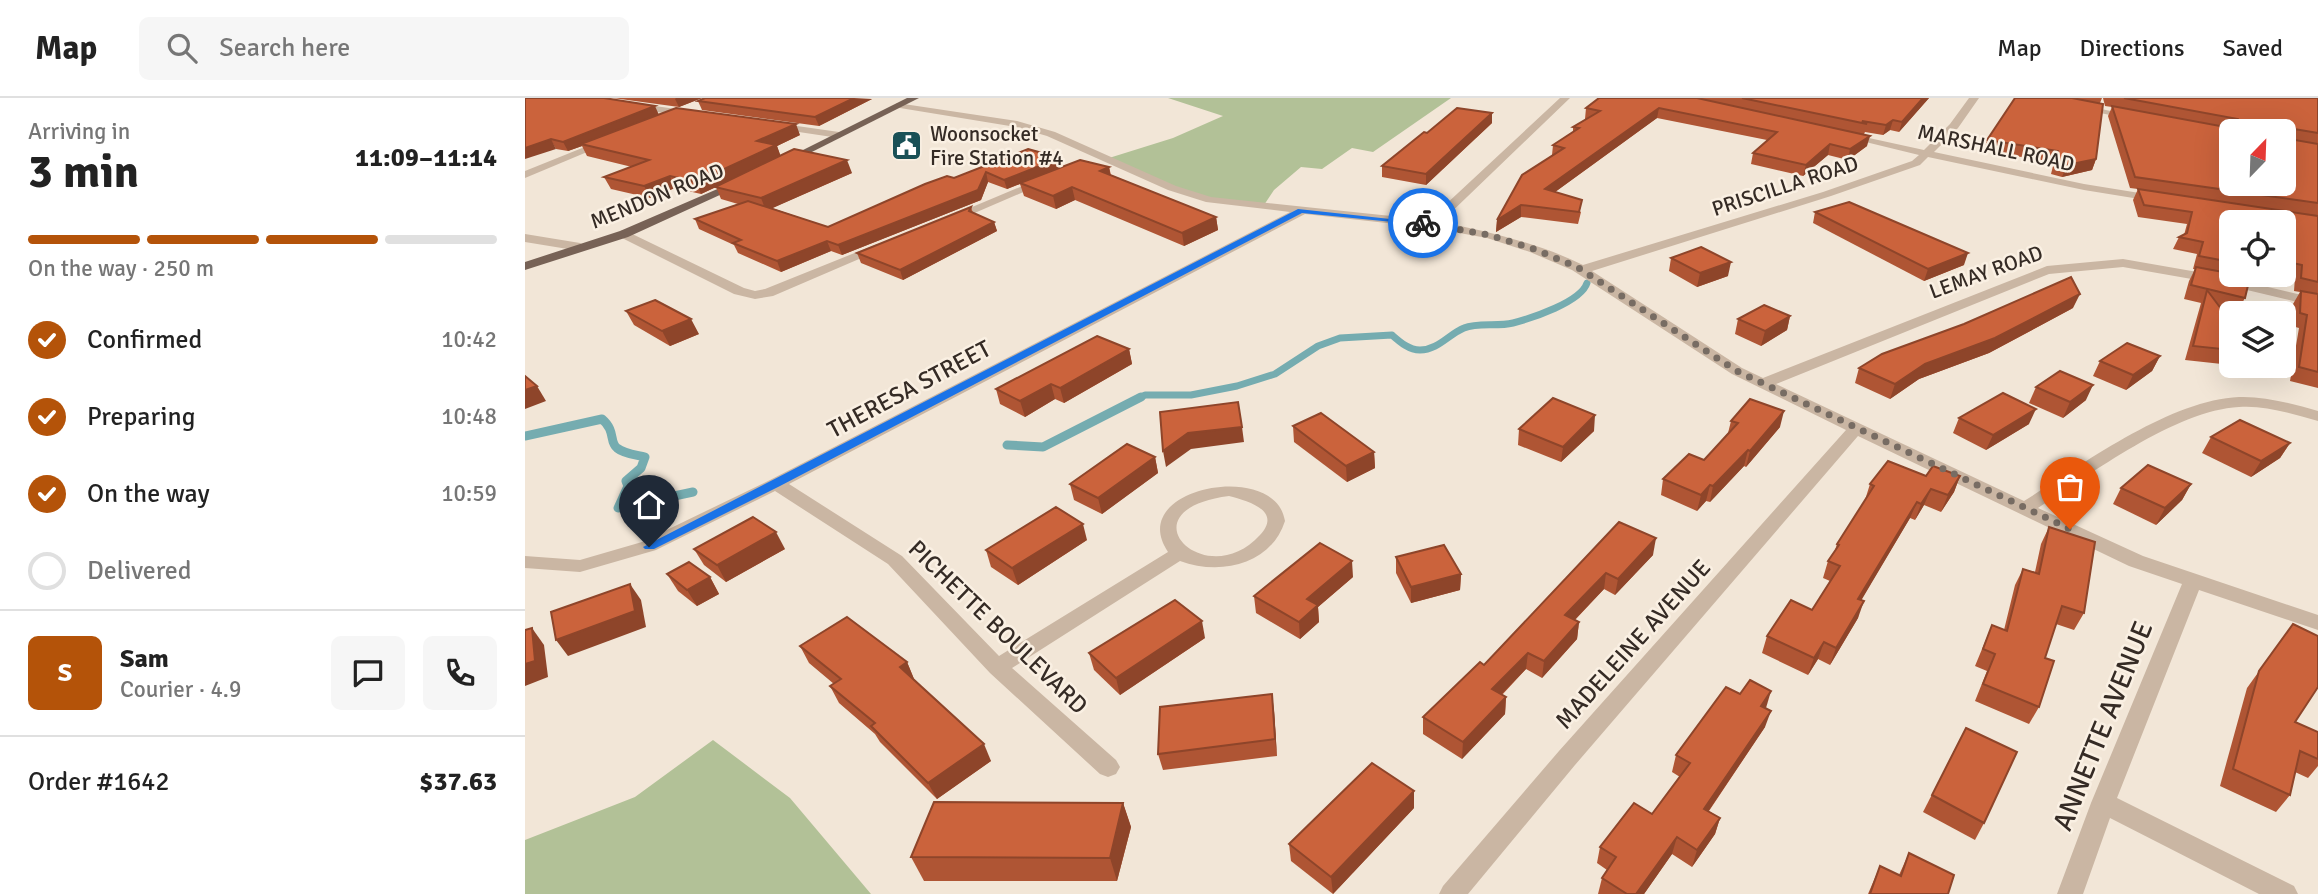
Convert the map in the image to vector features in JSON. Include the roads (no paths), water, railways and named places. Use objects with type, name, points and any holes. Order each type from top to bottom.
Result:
[{"type":"main road","points":[[767,171],[914,98]]},
{"type":"main road","name":"MENDON ROAD","points":[[525,266],[624,234],[755,177]]},
{"type":"street","points":[[1432,224],[1565,98]]},
{"type":"street","name":"PRISCILLA ROAD","points":[[1581,270],[1828,194],[1916,163],[1954,126],[1974,98]]},
{"type":"street","points":[[2034,98],[2149,119]]},
{"type":"street","points":[[628,105],[706,116]]},
{"type":"street","points":[[900,105],[1017,124],[1051,134],[1172,188],[1210,200],[1432,224],[1534,249],[1581,270],[1737,371],[1856,429],[2136,561],[2318,623]]},
{"type":"street","points":[[655,123],[693,108]]},
{"type":"street","points":[[771,125],[839,135]]},
{"type":"street","name":"MARSHALL ROAD","points":[[1832,133],[2084,187],[2175,201]]},
{"type":"street","points":[[525,175],[616,139]]},
{"type":"street","points":[[1079,166],[1105,156]]},
{"type":"street","points":[[940,223],[1054,177]]},
{"type":"street","name":"THERESA STREET","points":[[525,562],[580,566],[649,547],[776,484],[1301,211]]},
{"type":"street","points":[[624,234],[740,291],[755,295],[768,293],[889,244]]},
{"type":"street","points":[[525,238],[580,247]]},
{"type":"street","name":"LEMAY ROAD","points":[[1762,384],[2047,270],[2123,263],[2225,281],[2318,303]]},
{"type":"street","points":[[2025,508],[2119,450],[2201,408],[2238,401],[2318,416]]},
{"type":"street","name":"MADELEINE AVENUE","points":[[1452,894],[1567,758],[1856,429]]},
{"type":"street","name":"PICHETTE BOULEVARD","points":[[776,484],[895,561],[997,667],[1108,767]]},
{"type":"street","points":[[997,667],[1179,553],[1209,562],[1244,557],[1270,539],[1276,528],[1272,507],[1261,498],[1229,491],[1193,499],[1174,514],[1166,531],[1169,543],[1179,553]]},
{"type":"street","name":"ANNETTE AVENUE","points":[[2070,894],[2103,803],[2193,581]]},
{"type":"street","points":[[2103,803],[2285,894]]},
{"type":"waterway","points":[[1138,399],[1145,395],[1191,395],[1237,386],[1275,374],[1318,346],[1340,338],[1392,335],[1412,349],[1426,349],[1438,345],[1469,326],[1507,324],[1543,313],[1576,297],[1587,283]]},
{"type":"waterway","points":[[1007,445],[1043,447],[1141,397]]},
{"type":"waterway","points":[[525,436],[602,419],[617,448],[645,457],[641,468],[626,481],[628,486],[618,508],[693,492]]},
{"type":"place","name":"Woonsocket Fire Station #4","points":[[907,146]]}]
